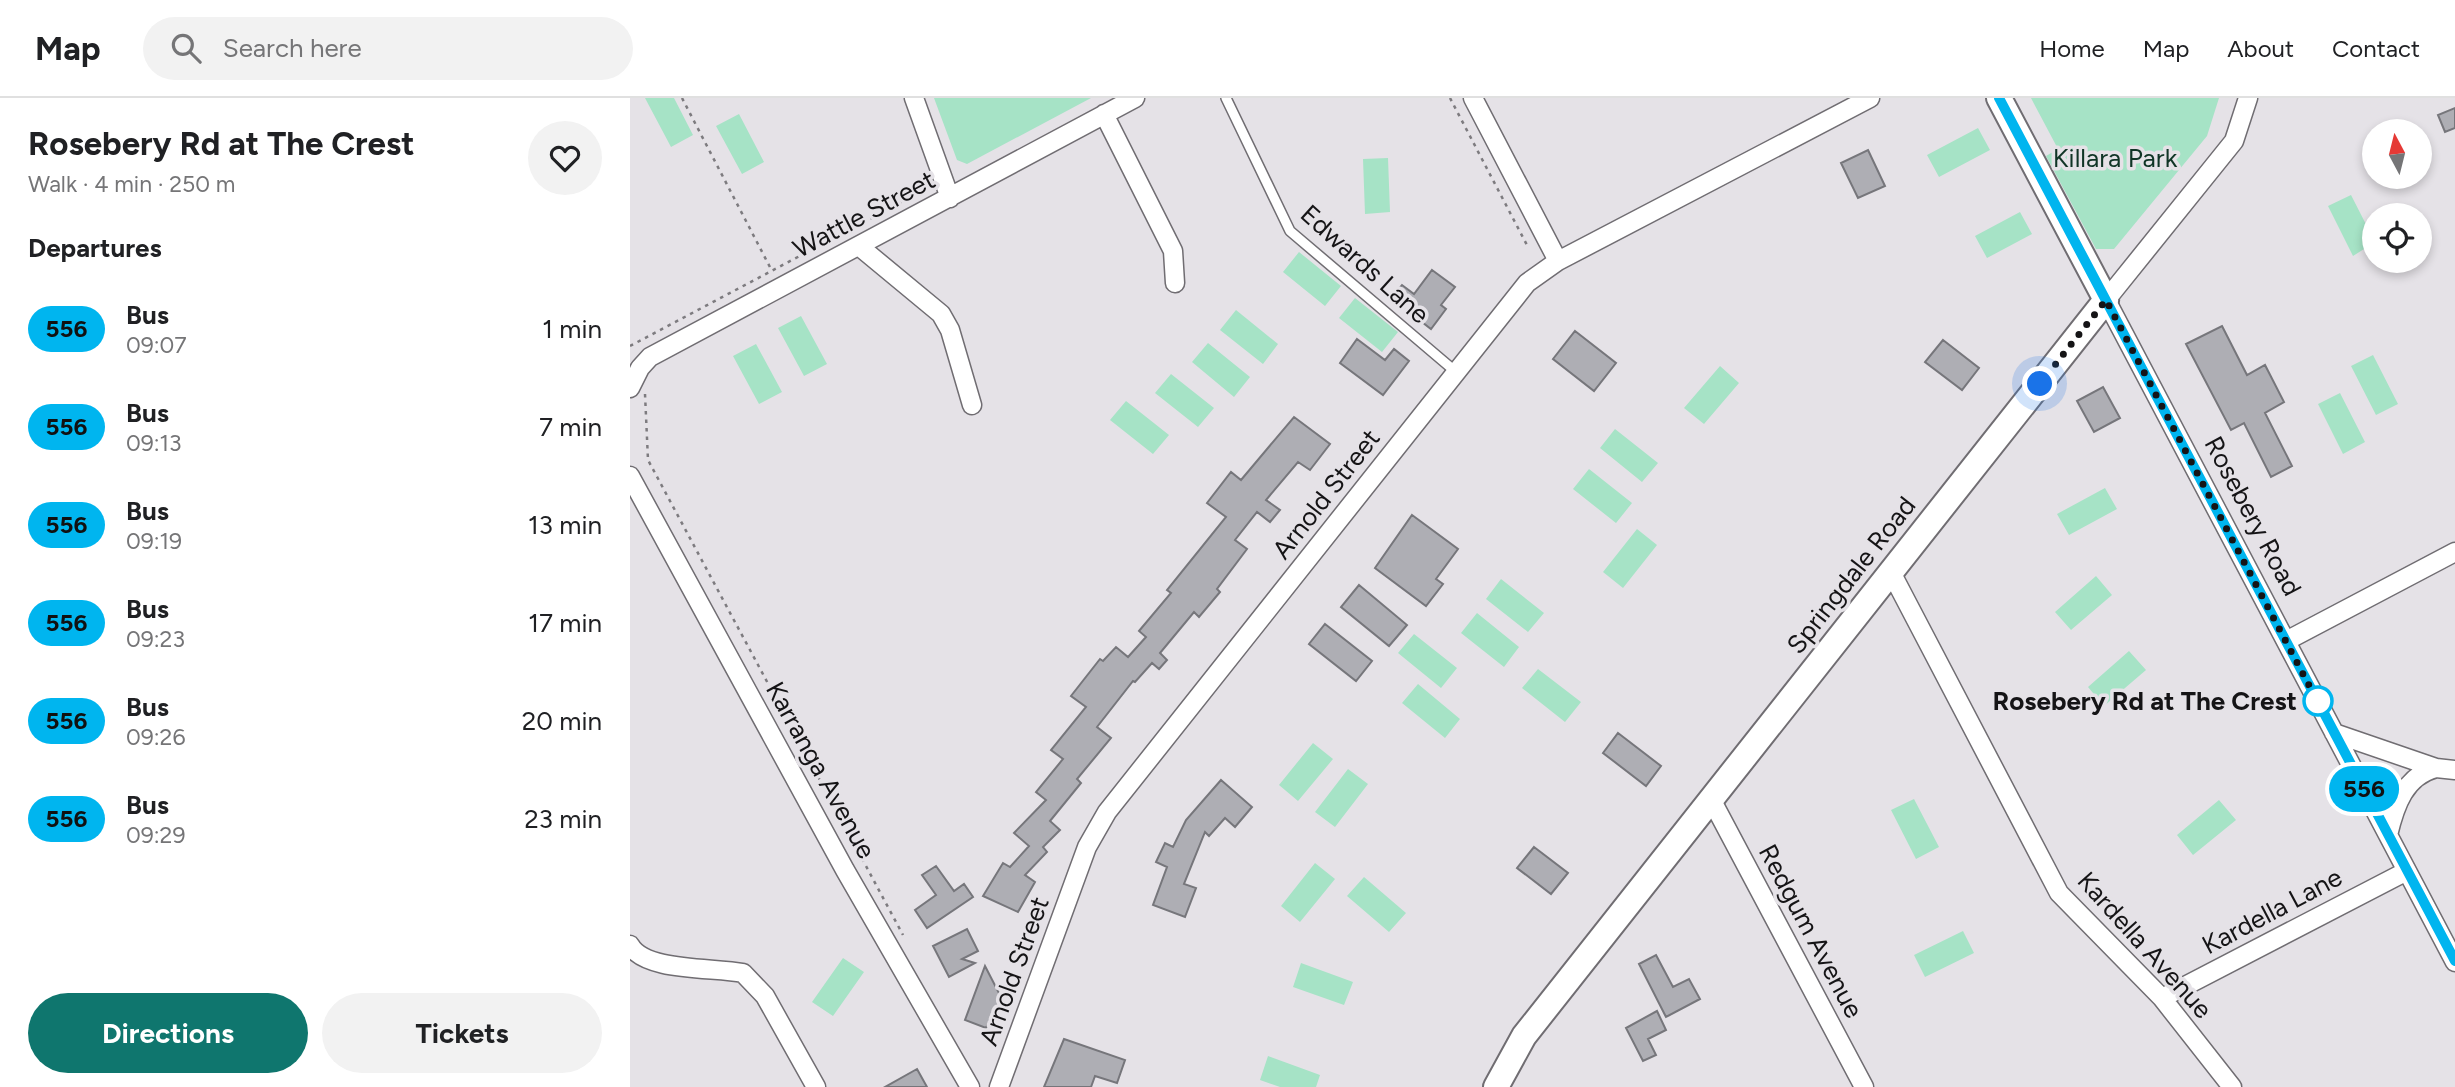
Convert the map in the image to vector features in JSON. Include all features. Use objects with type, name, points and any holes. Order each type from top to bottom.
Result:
[{"type":"main road","name":"Rosebery Road","points":[[1999,98],[2106,300]]},
{"type":"main road","name":"Springdale Road","points":[[1496,1087],[1524,1036],[2106,300]]},
{"type":"street","points":[[914,98],[950,198]]},
{"type":"street","name":"Wattle Street","points":[[638,387],[640,368],[650,357],[1135,98]]},
{"type":"street","points":[[1474,98],[1558,261]]},
{"type":"street","name":"Arnold Street","points":[[999,1087],[1087,847],[1107,812],[1527,283],[1558,261],[1870,98]]},
{"type":"street","name":"Springdale Road","points":[[2106,300],[2234,141],[2248,98]]},
{"type":"street","points":[[1104,114],[1173,251],[1175,283]]},
{"type":"street","points":[[860,247],[941,314],[950,330],[971,405]]},
{"type":"street","name":"Rosebery Road","points":[[2106,300],[2455,962]]},
{"type":"street","name":"Karranga Avenue","points":[[630,476],[845,870],[971,1087]]},
{"type":"street","points":[[2286,641],[2455,552]]},
{"type":"street","name":"Kardella Avenue","points":[[1891,572],[2059,893],[2162,998],[2232,1087]]},
{"type":"street","points":[[2334,733],[2436,768],[2455,770]]},
{"type":"street","points":[[2388,835],[2402,792],[2420,772],[2436,768]]},
{"type":"street","name":"Redgum Avenue","points":[[1712,799],[1864,1087]]},
{"type":"street","name":"Kardella Lane","points":[[2162,998],[2407,871]]},
{"type":"street","points":[[632,951],[661,965],[743,972],[765,996],[816,1087]]},
{"type":"lane","name":"Edwards Lane","points":[[1226,98],[1290,231],[1456,372]]},
{"type":"path","points":[[682,98],[772,271]]},
{"type":"path","points":[[1450,98],[1528,247]]},
{"type":"path","points":[[630,346],[926,189]]},
{"type":"path","points":[[638,387],[648,460],[904,936]]},
{"type":"green space","points":[[645,98],[674,98],[693,135],[671,147]]},
{"type":"green space","points":[[934,98],[1091,98],[967,164],[957,160]]},
{"type":"green space","name":"Killara Park","points":[[2031,98],[2219,98],[2207,136],[2114,249],[2096,249],[2046,156],[2058,149]]},
{"type":"green space","points":[[739,114],[764,162],[742,174],[716,126]]},
{"type":"green space","points":[[1978,128],[1990,150],[1939,177],[1927,155]]},
{"type":"green space","points":[[1388,158],[1390,212],[1365,214],[1363,159]]},
{"type":"green space","points":[[2351,195],[2362,217],[2362,250],[2353,256],[2328,206]]},
{"type":"green space","points":[[2020,212],[2032,234],[1987,258],[1975,236]]},
{"type":"green space","points":[[1299,252],[1341,286],[1325,306],[1283,272]]},
{"type":"green space","points":[[1355,298],[1398,332],[1382,352],[1339,318]]},
{"type":"green space","points":[[1236,310],[1278,344],[1263,364],[1220,330]]},
{"type":"green space","points":[[801,316],[827,364],[804,376],[778,328]]},
{"type":"green space","points":[[1208,343],[1250,377],[1234,397],[1192,362]]},
{"type":"green space","points":[[756,344],[782,392],[759,404],[733,356]]},
{"type":"green space","points":[[2373,355],[2398,404],[2376,415],[2351,366]]},
{"type":"green space","points":[[1720,366],[1739,383],[1704,424],[1684,408]]},
{"type":"green space","points":[[1171,374],[1214,408],[1198,427],[1155,393]]},
{"type":"green space","points":[[2340,393],[2365,442],[2343,454],[2318,404]]},
{"type":"green space","points":[[1126,401],[1169,435],[1153,454],[1110,420]]},
{"type":"green space","points":[[1615,429],[1658,463],[1642,482],[1600,448]]},
{"type":"green space","points":[[1589,469],[1632,503],[1616,523],[1573,489]]},
{"type":"green space","points":[[2105,488],[2117,509],[2069,535],[2057,514]]},
{"type":"green space","points":[[1637,529],[1657,545],[1623,588],[1603,572]]},
{"type":"green space","points":[[2096,576],[2112,595],[2071,630],[2055,612]]},
{"type":"green space","points":[[1501,579],[1544,613],[1528,632],[1486,599]]},
{"type":"green space","points":[[1477,613],[1519,647],[1504,667],[1461,633]]},
{"type":"green space","points":[[1414,634],[1457,668],[1441,688],[1398,653]]},
{"type":"green space","points":[[2129,651],[2146,670],[2104,706],[2088,687]]},
{"type":"green space","points":[[1538,669],[1581,702],[1565,722],[1522,688]]},
{"type":"green space","points":[[1418,684],[1460,719],[1445,738],[1402,703]]},
{"type":"green space","points":[[1313,743],[1333,759],[1298,801],[1279,785]]},
{"type":"green space","points":[[1348,769],[1368,784],[1335,827],[1315,812]]},
{"type":"green space","points":[[1914,799],[1939,847],[1916,859],[1891,810]]},
{"type":"green space","points":[[2219,800],[2236,820],[2193,855],[2177,835]]},
{"type":"green space","points":[[1315,863],[1335,879],[1300,922],[1281,906]]},
{"type":"green space","points":[[1364,877],[1406,913],[1389,932],[1347,896]]},
{"type":"green space","points":[[1963,931],[1974,953],[1925,977],[1914,955]]},
{"type":"green space","points":[[843,958],[864,972],[833,1016],[812,1002]]},
{"type":"green space","points":[[1301,963],[1353,982],[1344,1005],[1293,987]]},
{"type":"green space","points":[[1268,1056],[1320,1075],[1316,1087],[1280,1087],[1260,1080]]},
{"type":"building","points":[[2455,108],[2455,128],[2445,132],[2438,115]]},
{"type":"building","points":[[1868,150],[1885,186],[1858,198],[1841,163]]},
{"type":"building","points":[[1432,270],[1455,287],[1441,305],[1446,309],[1431,329],[1391,298],[1402,285],[1414,294]]},
{"type":"building","points":[[2222,326],[2247,375],[2265,365],[2284,402],[2265,413],[2292,466],[2271,477],[2244,423],[2231,430],[2186,344]]},
{"type":"building","points":[[1575,331],[1616,363],[1594,391],[1553,359]]},
{"type":"building","points":[[1357,339],[1385,360],[1394,349],[1409,361],[1383,395],[1340,363]]},
{"type":"building","points":[[1943,340],[1979,368],[1962,390],[1925,362]]},
{"type":"building","points":[[2103,387],[2120,418],[2094,432],[2077,401]]},
{"type":"building","points":[[1294,417],[1330,444],[1310,470],[1298,462],[1266,500],[1280,510],[1270,522],[1257,512],[1235,540],[1247,549],[1217,589],[1220,592],[1199,617],[1194,612],[1160,653],[1167,660],[1159,669],[1152,663],[1135,682],[1133,681],[1097,727],[1111,738],[1077,779],[1081,783],[1050,821],[1060,830],[1043,847],[1047,852],[1025,875],[1035,882],[1018,912],[983,896],[1003,863],[1010,867],[1029,846],[1014,833],[1046,800],[1036,792],[1063,759],[1051,750],[1086,707],[1071,696],[1100,659],[1103,661],[1116,647],[1128,657],[1146,637],[1139,631],[1171,593],[1167,590],[1226,517],[1207,503],[1231,472],[1241,480]]},
{"type":"building","points":[[1412,515],[1458,549],[1436,579],[1443,584],[1426,606],[1375,568]]},
{"type":"building","points":[[1359,585],[1407,625],[1389,646],[1341,607]]},
{"type":"building","points":[[1325,624],[1372,661],[1356,681],[1309,644]]},
{"type":"building","points":[[1618,733],[1661,766],[1646,786],[1603,753]]},
{"type":"building","points":[[1221,780],[1252,807],[1235,827],[1225,818],[1209,836],[1205,832],[1184,884],[1196,888],[1185,917],[1153,905],[1167,867],[1156,862],[1165,843],[1173,847],[1186,820]]},
{"type":"building","points":[[1534,847],[1568,873],[1551,894],[1517,868]]},
{"type":"building","points":[[936,866],[954,891],[964,884],[973,897],[927,928],[915,910],[936,895],[922,875]]},
{"type":"building","points":[[967,929],[978,951],[962,959],[975,963],[949,977],[933,946]]},
{"type":"building","points":[[1656,955],[1673,987],[1689,979],[1700,999],[1666,1017],[1639,964]]},
{"type":"building","points":[[985,966],[1001,997],[986,1028],[965,1020]]},
{"type":"building","points":[[1657,1011],[1666,1030],[1648,1039],[1656,1055],[1643,1061],[1626,1028]]},
{"type":"building","points":[[1064,1039],[1125,1060],[1117,1083],[1095,1076],[1091,1087],[1044,1087]]},
{"type":"building","points":[[917,1069],[927,1087],[885,1087]]},
{"type":"bus line","name":"556","points":[[1999,98],[2455,961]]},
{"type":"place","name":"Rosebery Rd at The Crest","points":[[2318,701]]},
{"type":"route","points":[[2040,384],[2106,300],[2322,710],[2318,701]]}]
